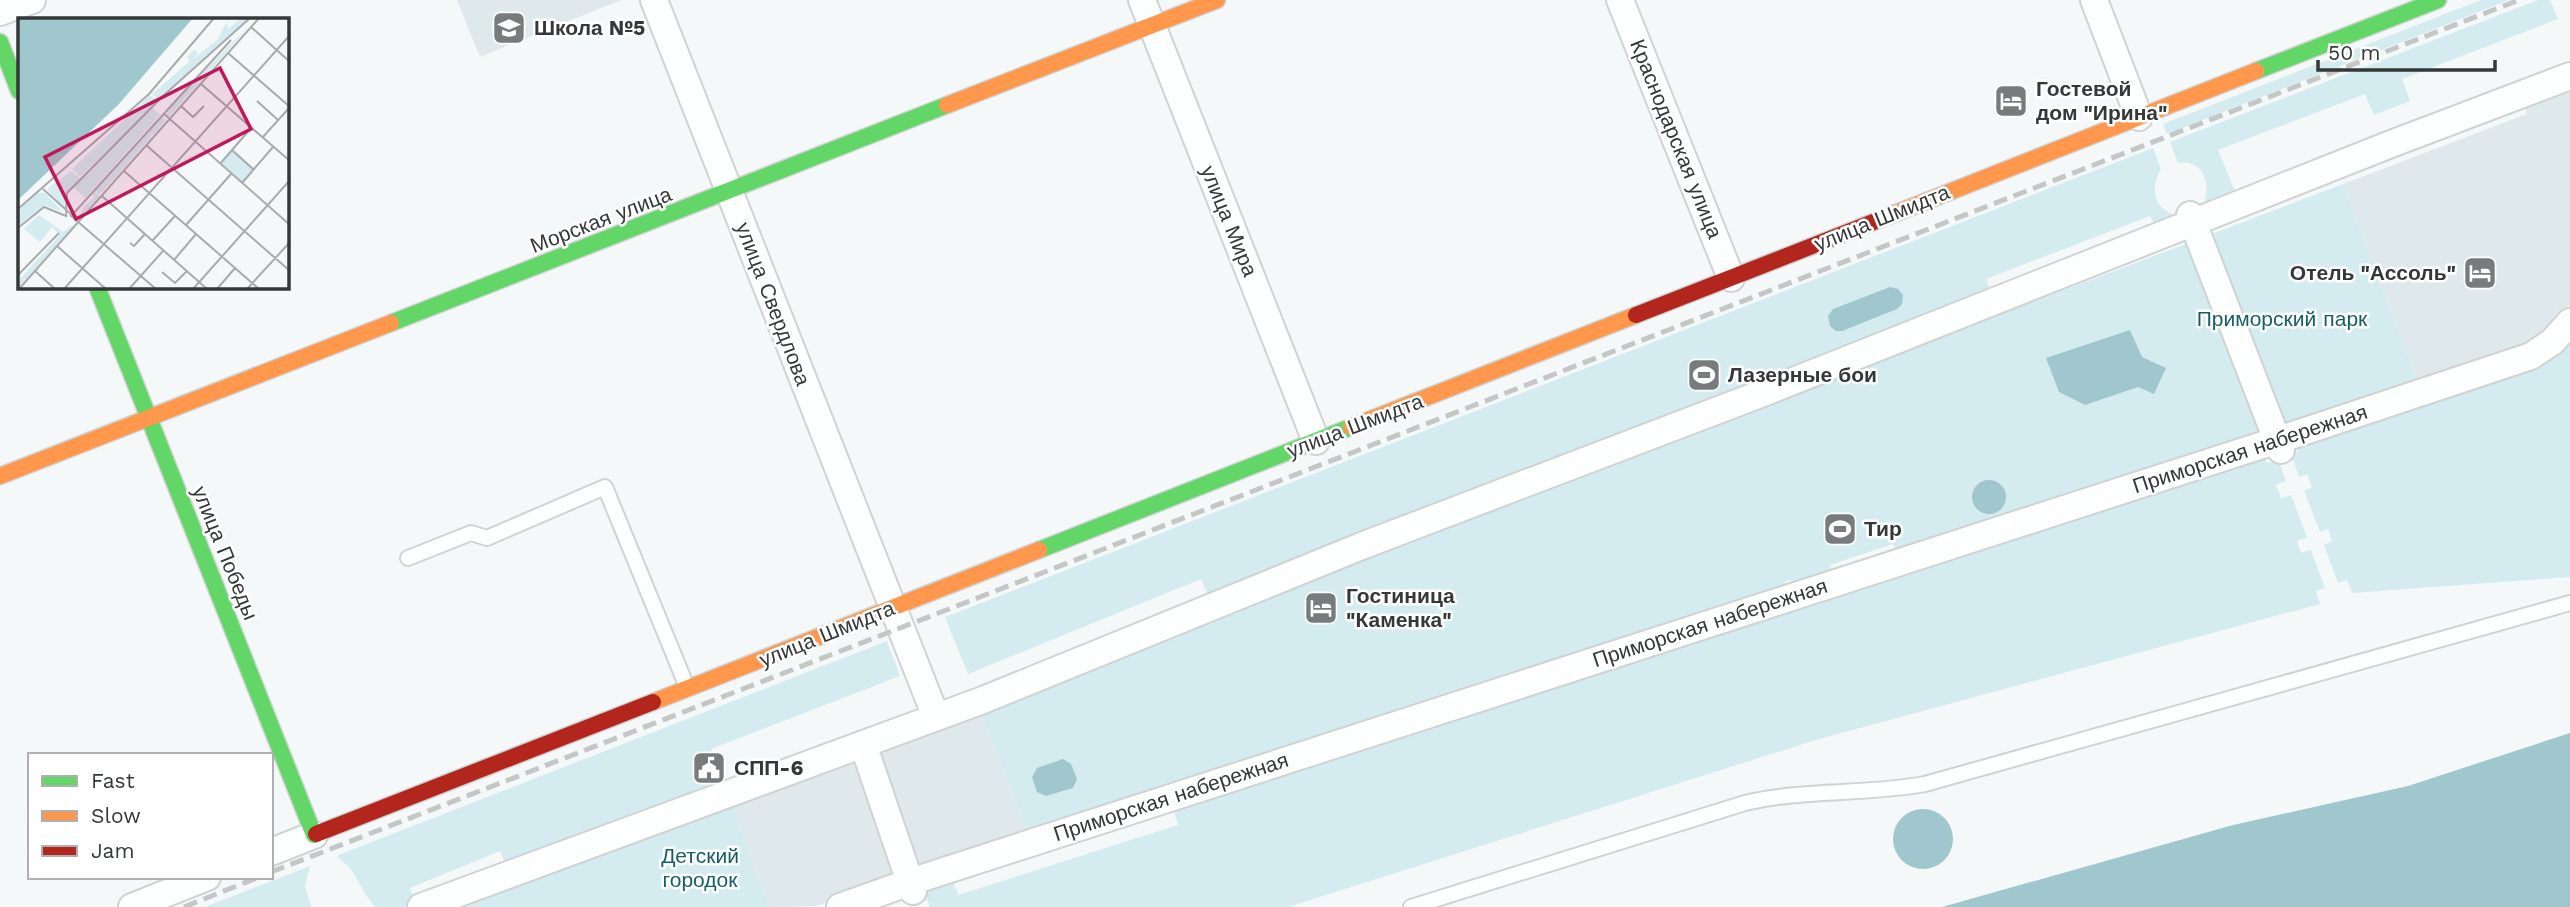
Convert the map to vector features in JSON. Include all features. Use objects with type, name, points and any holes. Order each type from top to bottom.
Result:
[{"type":"street","points":[[0,12],[32,0]]},
{"type":"street","name":"улица Свердлова","points":[[654,0],[936,717]]},
{"type":"street","name":"улица Мира","points":[[1142,0],[1316,441]]},
{"type":"street","name":"Морская улица","points":[[0,476],[1217,0]]},
{"type":"street","name":"Краснодарская улица","points":[[1620,0],[1731,278]]},
{"type":"street","points":[[2094,0],[2139,117]]},
{"type":"street","name":"улица Шмидта","points":[[273,851],[2438,0]]},
{"type":"street","points":[[0,42],[18,88]]},
{"type":"street","points":[[421,907],[936,717],[1364,545],[1763,393],[2192,219],[2570,76]]},
{"type":"street","points":[[2192,219],[2280,445]]},
{"type":"street","name":"улица Победы","points":[[98,289],[314,835]]},
{"type":"street","name":"Приморская набережная","points":[[840,907],[2280,445],[2531,356],[2552,342],[2570,322]]},
{"type":"street","points":[[863,744],[912,886]]},
{"type":"street","points":[[132,907],[202,879]]},
{"type":"lane","points":[[408,558],[471,533],[487,537],[605,487],[687,689]]},
{"type":"lane","points":[[1411,907],[1745,803],[1789,795],[1889,791],[1925,784],[2570,603]]},
{"type":"shaded area","name":"Школа №5","points":[[457,0],[621,0],[480,57]]},
{"type":"shaded area","points":[[2570,86],[2570,305],[2547,334],[2501,355],[2494,353],[2490,357],[2418,383],[2343,184],[2527,114],[2524,103]]},
{"type":"shaded area","points":[[1890,287],[1898,289],[1903,295],[1902,304],[1897,309],[1842,331],[1836,331],[1830,326],[1828,316],[1833,309]]},
{"type":"shaded area","points":[[2130,330],[2142,357],[2166,368],[2154,394],[2138,387],[2085,405],[2059,392],[2046,358]]},
{"type":"shaded area","points":[[1989,480],[2001,485],[2006,497],[2001,509],[1989,514],[1977,509],[1972,497],[1977,485]]},
{"type":"shaded area","points":[[980,710],[1028,833],[816,906],[769,907],[731,803]]},
{"type":"shaded area","points":[[2570,733],[2570,907],[1942,907],[2233,825],[2408,786]]},
{"type":"shaded area","points":[[1063,759],[1071,764],[1077,779],[1073,788],[1046,796],[1037,792],[1032,777],[1037,768]]},
{"type":"shaded area","points":[[1923,809],[1944,818],[1953,839],[1944,860],[1923,869],[1902,860],[1893,839],[1902,818]]},
{"type":"green space","points":[[2481,0],[2509,0],[2167,134],[2163,124]]},
{"type":"green space","points":[[2538,0],[2550,0],[2558,19],[2402,79],[2410,101],[2374,115],[2365,94],[2218,150],[2237,196],[2156,227],[2150,216],[1986,279],[1992,295],[1209,598],[1201,579],[968,674],[945,617],[2153,148],[2161,169],[2155,184],[2156,198],[2164,209],[2178,216],[2203,205],[2207,190],[2204,175],[2194,165],[2178,163],[2170,142]]},
{"type":"green space","name":"Приморский парк","points":[[2343,184],[2418,383],[1897,555],[1893,544],[1830,565],[1833,575],[1797,583],[1786,581],[1781,590],[1028,833],[980,710],[1263,595]]},
{"type":"green space","points":[[2570,341],[2570,577],[2352,593],[2347,580],[2338,583],[2324,545],[2332,541],[2328,529],[2320,532],[2304,491],[2312,487],[2307,474],[2299,477],[2291,454],[2298,451],[2296,445]]},
{"type":"green space","points":[[2264,456],[2267,463],[2278,459],[2286,481],[2276,485],[2281,498],[2291,495],[2307,537],[2297,541],[2301,553],[2311,550],[2325,588],[2316,591],[2320,604],[1819,739],[1288,907],[930,907],[923,888],[952,878],[958,895],[1178,825],[1173,808]]},
{"type":"green space","points":[[887,641],[900,676],[711,749],[722,780],[506,865],[500,851],[410,888],[415,902],[403,907],[376,907],[349,867],[336,856]]},
{"type":"green space","name":"Детский городок","points":[[731,803],[769,907],[452,907]]},
{"type":"green space","points":[[310,866],[305,885],[311,907],[205,907]]},
{"type":"railway","points":[[273,871],[2519,0]]},
{"type":"railway","points":[[184,907],[254,879]]},
{"type":"traffic: fast","points":[[2256,71],[2438,0]]},
{"type":"traffic: fast","points":[[0,42],[18,88]]},
{"type":"traffic: fast","points":[[391,323],[947,105]]},
{"type":"traffic: fast","points":[[98,289],[314,835],[316,834]]},
{"type":"traffic: fast","points":[[1039,550],[1351,427]]},
{"type":"traffic: slow","points":[[947,105],[1217,0]]},
{"type":"traffic: slow","points":[[1881,219],[2256,71]]},
{"type":"traffic: slow","points":[[1351,427],[1636,315]]},
{"type":"traffic: slow","points":[[0,476],[391,323]]},
{"type":"traffic: slow","points":[[653,702],[1039,550]]},
{"type":"traffic: jam","points":[[1636,315],[1881,219]]},
{"type":"traffic: jam","points":[[316,834],[653,702]]},
{"type":"place","name":"Школа №5","points":[[509,28]]},
{"type":"place","name":"Гостевой дом \"Ирина\"","points":[[2011,101]]},
{"type":"place","name":"Отель \"Ассоль\"","points":[[2480,273]]},
{"type":"place","name":"Лазерные бои","points":[[1704,375]]},
{"type":"place","name":"Тир","points":[[1840,529]]},
{"type":"place","name":"Гостиница \"Каменка\"","points":[[1321,608]]},
{"type":"place","name":"СПП-6","points":[[709,768]]}]
